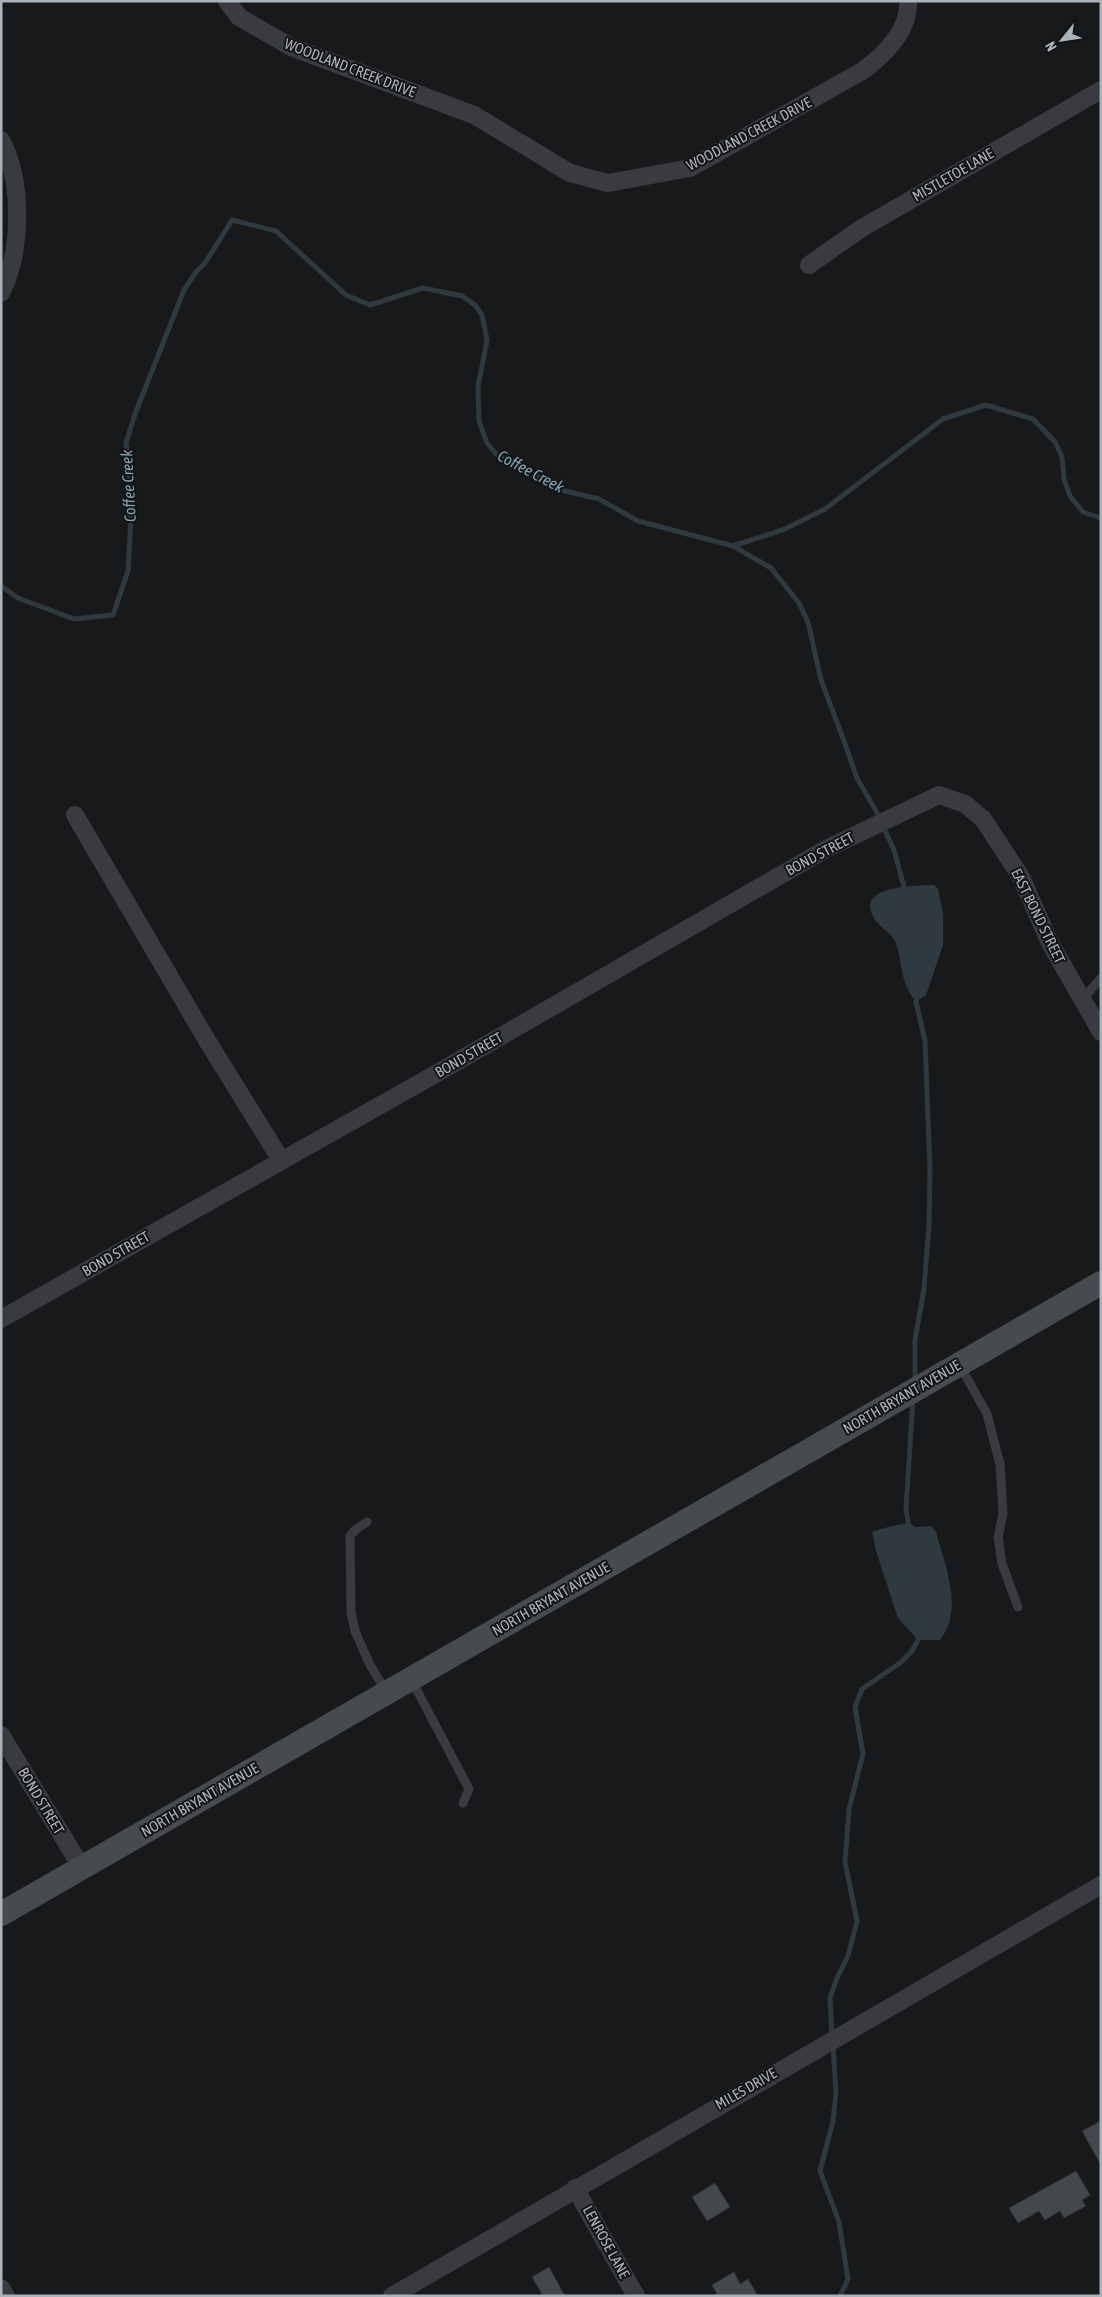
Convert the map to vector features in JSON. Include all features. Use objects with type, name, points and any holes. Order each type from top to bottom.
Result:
[{"type":"street","name":"WOODLAND CREEK DRIVE","points":[[228,1],[239,17],[291,47],[474,115],[570,173],[608,183],[690,168],[864,70],[879,59],[898,35],[905,22],[908,1]]},
{"type":"street","name":"MISTLETOE LANE","points":[[809,265],[862,228],[1101,90]]},
{"type":"street","points":[[1,140],[17,186],[18,215],[15,242],[1,293]]},
{"type":"street","name":"EAST BOND STREET","points":[[939,795],[965,804],[983,819],[1021,877],[1050,943],[1101,1032]]},
{"type":"street","name":"BOND STREET","points":[[1,1319],[426,1080],[826,849],[939,795]]},
{"type":"street","points":[[75,814],[208,1042],[281,1160]]},
{"type":"street","name":"NORTH BRYANT AVENUE","points":[[1,1914],[1101,1283]]},
{"type":"street","name":"BOND STREET","points":[[1,1735],[82,1868]]},
{"type":"street","name":"MILES DRIVE","points":[[392,2296],[575,2188],[1101,1885]]},
{"type":"street","name":"LENROSE LANE","points":[[575,2188],[636,2296]]},
{"type":"street","points":[[1,2288],[6,2296]]},
{"type":"lane","points":[[1082,1000],[1101,978]]},
{"type":"lane","points":[[959,1364],[987,1414],[1000,1464],[1003,1514],[998,1537],[1002,1564],[1018,1607]]},
{"type":"lane","points":[[367,1522],[350,1536],[351,1612],[355,1631],[362,1649],[387,1693]]},
{"type":"lane","points":[[411,1679],[469,1789],[463,1803]]},
{"type":"shaded area","points":[[934,885],[938,889],[943,913],[943,945],[926,995],[916,1002],[906,986],[895,941],[876,921],[870,909],[872,900],[878,894],[888,890],[900,887]]},
{"type":"shaded area","points":[[909,1522],[915,1527],[931,1526],[936,1532],[948,1573],[952,1601],[951,1615],[947,1628],[940,1640],[918,1640],[898,1618],[876,1551],[872,1532]]},
{"type":"building","points":[[1101,2121],[1101,2165],[1082,2131]]},
{"type":"building","points":[[1076,2171],[1090,2195],[1082,2200],[1086,2206],[1064,2218],[1060,2211],[1045,2220],[1039,2211],[1018,2223],[1009,2208]]},
{"type":"building","points":[[715,2183],[730,2207],[707,2221],[692,2197]]},
{"type":"building","points":[[549,2267],[565,2296],[543,2296],[532,2277]]},
{"type":"building","points":[[734,2272],[740,2284],[748,2279],[758,2296],[718,2296],[712,2285]]},
{"type":"waterway","name":"Coffee Creek","points":[[1,586],[18,598],[74,619],[113,615],[128,571],[131,518],[128,507],[130,481],[126,443],[135,414],[184,290],[196,272],[205,263],[232,220],[276,231],[346,295],[370,305],[423,288],[462,296],[475,305],[482,315],[487,340],[478,387],[479,421],[487,443],[497,455],[565,491],[599,499],[638,521],[733,546],[785,529],[825,509],[943,419],[986,405],[1033,419],[1055,442],[1062,457],[1064,479],[1070,496],[1083,512],[1101,518]]},
{"type":"waterway","points":[[733,546],[771,568],[799,603],[808,622],[821,680],[857,778],[876,811],[894,850],[904,887],[903,892]]},
{"type":"waterway","points":[[915,1381],[915,1340],[924,1289],[929,1225],[930,1170],[925,1041],[916,1002],[917,997]]},
{"type":"waterway","points":[[909,1528],[906,1508],[913,1399]]},
{"type":"waterway","points":[[832,2036],[830,1998],[848,1956],[857,1921],[845,1862],[849,1809],[863,1754],[855,1707],[862,1689],[900,1663],[912,1651],[918,1640],[918,1634]]},
{"type":"waterway","points":[[833,2044],[836,2093],[833,2121],[820,2171],[839,2222],[848,2279],[840,2296]]}]
